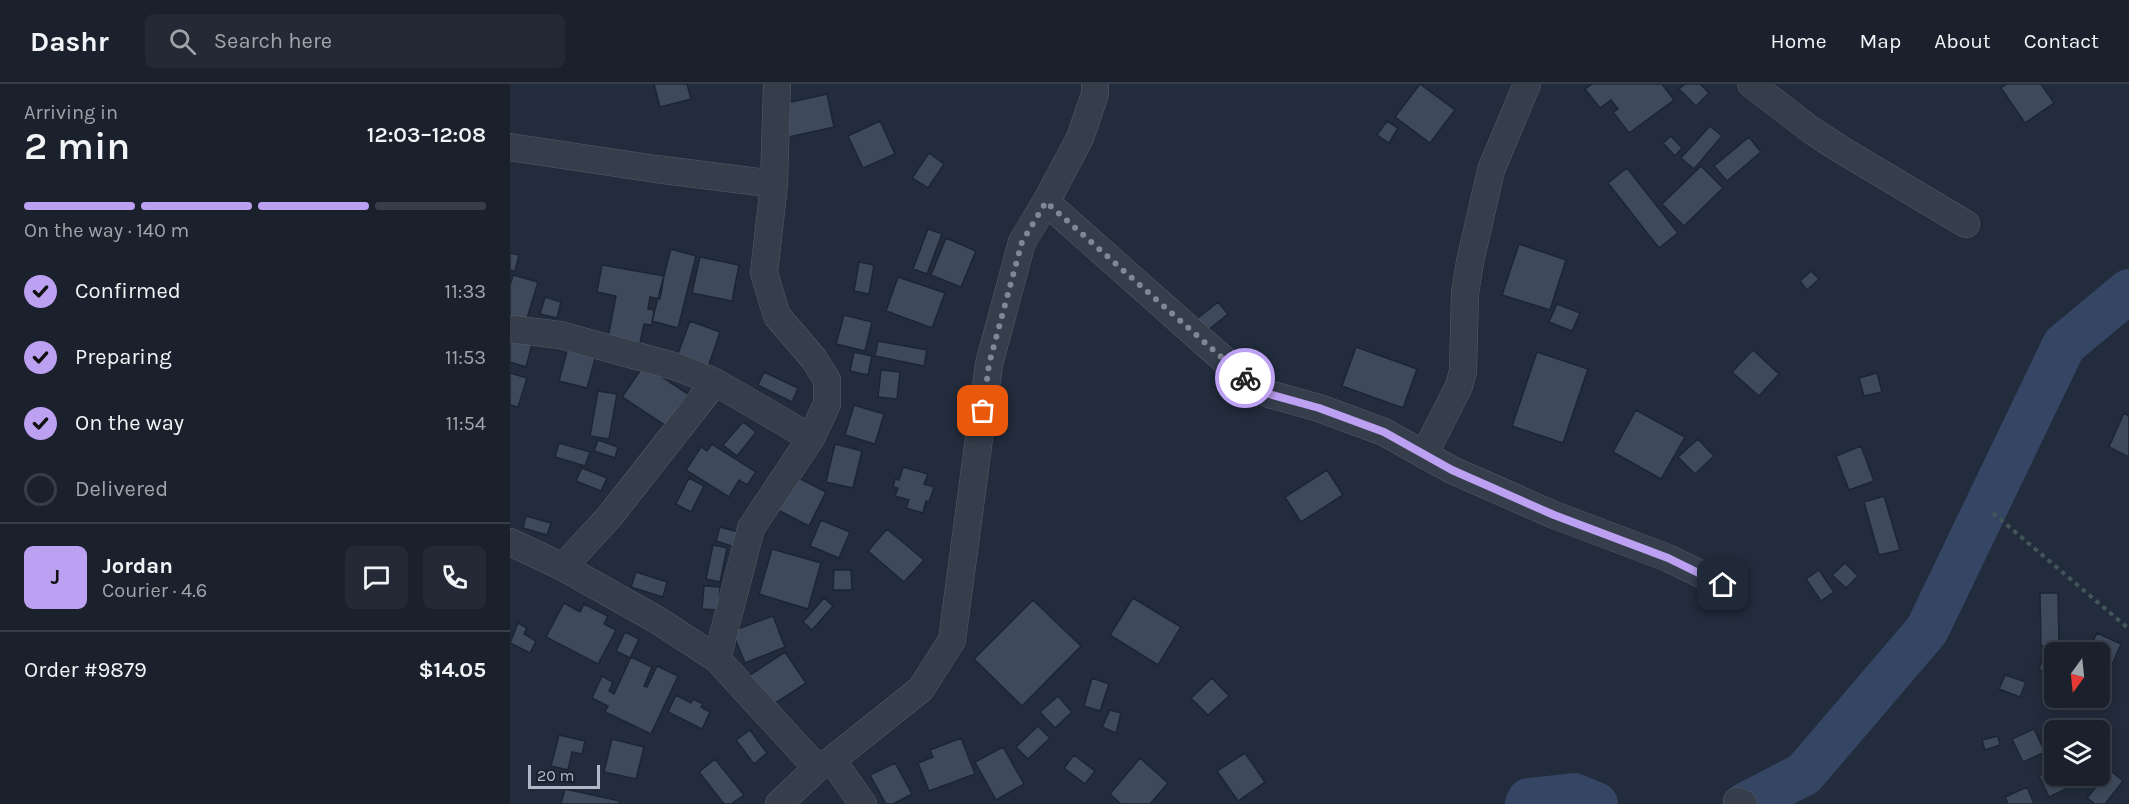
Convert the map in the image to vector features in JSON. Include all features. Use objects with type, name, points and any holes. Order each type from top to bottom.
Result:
[{"type":"street","points":[[717,659],[751,528],[811,438],[827,404],[827,380],[814,359],[777,316],[764,273],[774,184],[777,84]]},
{"type":"street","points":[[779,804],[824,764],[921,689],[952,640],[989,364],[1022,242],[1080,138],[1095,94],[1095,84]]},
{"type":"street","points":[[1424,455],[1459,386],[1463,371],[1465,293],[1491,170],[1527,84]]},
{"type":"street","points":[[1751,84],[1830,143],[1966,224]]},
{"type":"street","points":[[510,147],[774,184]]},
{"type":"street","points":[[1046,202],[1241,375],[1269,394],[1319,408],[1384,432],[1452,470],[1554,515],[1668,558],[1723,585]]},
{"type":"street","points":[[510,328],[560,335],[677,367],[715,382],[811,438]]},
{"type":"street","points":[[563,567],[610,516],[715,382]]},
{"type":"street","points":[[510,542],[563,567],[659,621],[717,659],[863,804]]},
{"type":"path","points":[[1993,513],[2129,629]]},
{"type":"building","points":[[654,84],[687,84],[691,99],[660,107]]},
{"type":"building","points":[[1420,84],[1455,110],[1430,143],[1395,117]]},
{"type":"building","points":[[1592,84],[1662,84],[1674,100],[1629,133],[1613,112],[1618,109],[1611,100],[1600,108],[1585,89]]},
{"type":"building","points":[[1685,84],[1700,84],[1709,93],[1696,106],[1679,89]]},
{"type":"building","points":[[2007,84],[2041,84],[2054,103],[2025,123],[2001,88]]},
{"type":"building","points":[[827,94],[834,127],[789,137],[782,104]]},
{"type":"building","points":[[880,121],[895,154],[863,168],[848,136]]},
{"type":"building","points":[[1387,121],[1398,128],[1389,143],[1377,135]]},
{"type":"building","points":[[1710,126],[1722,136],[1694,169],[1681,158]]},
{"type":"building","points":[[1671,136],[1682,148],[1675,156],[1663,143]]},
{"type":"building","points":[[1749,137],[1761,152],[1727,181],[1714,166]]},
{"type":"building","points":[[929,153],[944,164],[928,188],[912,178]]},
{"type":"building","points":[[1701,166],[1723,188],[1684,226],[1662,204]]},
{"type":"building","points":[[1627,168],[1678,233],[1659,248],[1608,183]]},
{"type":"building","points":[[928,229],[942,234],[927,274],[913,269]]},
{"type":"building","points":[[946,238],[976,251],[961,287],[931,275]]},
{"type":"building","points":[[1519,244],[1566,260],[1550,310],[1502,295]]},
{"type":"building","points":[[671,249],[696,256],[678,328],[652,321]]},
{"type":"building","points":[[510,253],[519,255],[515,271],[510,270]]},
{"type":"building","points":[[700,257],[739,265],[732,301],[692,293]]},
{"type":"building","points":[[859,262],[874,265],[869,294],[854,291]]},
{"type":"building","points":[[602,265],[664,276],[660,299],[650,297],[648,309],[654,310],[652,325],[644,324],[640,343],[608,337],[616,296],[597,292]]},
{"type":"building","points":[[1811,271],[1819,279],[1807,290],[1800,281]]},
{"type":"building","points":[[513,275],[538,282],[525,325],[510,320],[510,285]]},
{"type":"building","points":[[898,277],[945,293],[932,328],[886,311]]},
{"type":"building","points":[[545,297],[561,302],[557,318],[540,314]]},
{"type":"building","points":[[1218,302],[1228,314],[1202,335],[1193,322]]},
{"type":"building","points":[[1557,304],[1580,313],[1572,331],[1549,322]]},
{"type":"building","points":[[844,315],[872,322],[865,351],[836,344]]},
{"type":"building","points":[[690,321],[720,332],[707,370],[676,359]]},
{"type":"building","points":[[510,330],[534,336],[526,367],[510,362]]},
{"type":"building","points":[[878,341],[927,350],[924,366],[875,356]]},
{"type":"building","points":[[568,347],[596,355],[587,388],[559,381]]},
{"type":"building","points":[[1356,347],[1417,369],[1403,408],[1342,386]]},
{"type":"building","points":[[1753,350],[1779,374],[1759,396],[1732,372]]},
{"type":"building","points":[[854,352],[872,356],[868,375],[850,371]]},
{"type":"building","points":[[1537,352],[1588,369],[1563,443],[1512,426]]},
{"type":"building","points":[[644,365],[688,394],[666,426],[622,397]]},
{"type":"building","points":[[881,370],[900,372],[897,399],[878,397]]},
{"type":"building","points":[[764,372],[798,388],[792,402],[758,385]]},
{"type":"building","points":[[510,373],[527,378],[518,407],[510,405]]},
{"type":"building","points":[[1877,373],[1882,392],[1864,396],[1859,378]]},
{"type":"building","points":[[598,391],[617,394],[609,439],[590,436]]},
{"type":"building","points":[[854,405],[884,414],[875,444],[845,435]]},
{"type":"building","points":[[1636,410],[1685,437],[1661,479],[1613,452]]},
{"type":"building","points":[[2124,413],[2129,416],[2129,457],[2109,447]]},
{"type":"building","points":[[743,422],[756,432],[737,456],[723,445]]},
{"type":"building","points":[[1698,439],[1714,456],[1695,474],[1678,457]]},
{"type":"building","points":[[598,440],[618,447],[615,458],[594,451]]},
{"type":"building","points":[[559,443],[590,452],[585,466],[555,457]]},
{"type":"building","points":[[712,444],[756,472],[747,485],[739,480],[729,497],[686,470],[701,447],[707,451]]},
{"type":"building","points":[[835,444],[862,451],[853,488],[826,482]]},
{"type":"building","points":[[1861,446],[1874,481],[1849,490],[1836,456]]},
{"type":"building","points":[[903,467],[928,474],[924,484],[934,487],[929,502],[926,501],[923,513],[906,508],[909,500],[895,496],[898,488],[893,487],[895,479],[899,480]]},
{"type":"building","points":[[582,468],[607,478],[601,491],[576,481]]},
{"type":"building","points":[[1327,470],[1343,495],[1301,522],[1285,497]]},
{"type":"building","points":[[793,475],[826,492],[809,526],[776,509]]},
{"type":"building","points":[[689,478],[704,486],[691,512],[676,504]]},
{"type":"building","points":[[1884,496],[1900,550],[1879,555],[1864,502]]},
{"type":"building","points":[[526,516],[551,523],[547,535],[523,528]]},
{"type":"building","points":[[821,520],[850,532],[839,558],[810,546]]},
{"type":"building","points":[[720,527],[745,534],[741,549],[716,541]]},
{"type":"building","points":[[887,529],[924,560],[904,582],[868,551]]},
{"type":"building","points":[[713,545],[727,548],[720,582],[706,579]]},
{"type":"building","points":[[772,549],[821,563],[808,609],[759,594]]},
{"type":"building","points":[[1845,563],[1858,576],[1846,588],[1832,575]]},
{"type":"building","points":[[834,570],[851,570],[852,590],[833,590]]},
{"type":"building","points":[[1819,570],[1834,592],[1821,601],[1806,579]]},
{"type":"building","points":[[636,572],[667,582],[663,597],[631,587]]},
{"type":"building","points":[[704,586],[720,587],[718,610],[702,609]]},
{"type":"building","points":[[2040,593],[2058,593],[2059,642],[2044,642],[2044,646],[2041,646]]},
{"type":"building","points":[[824,598],[833,606],[812,630],[803,622]]},
{"type":"building","points":[[1133,598],[1181,627],[1158,665],[1110,635]]},
{"type":"building","points":[[1033,600],[1081,646],[1022,706],[974,659]]},
{"type":"building","points":[[564,603],[580,612],[584,604],[608,616],[604,624],[616,630],[598,664],[546,637]]},
{"type":"building","points":[[773,616],[785,647],[745,663],[732,631]]},
{"type":"building","points":[[518,623],[527,628],[524,634],[536,641],[530,653],[510,643]]},
{"type":"building","points":[[625,632],[639,639],[630,658],[616,651]]},
{"type":"building","points":[[2097,633],[2121,644],[2110,669],[2110,642],[2093,642]]},
{"type":"building","points":[[785,652],[806,683],[768,708],[747,677]]},
{"type":"building","points":[[2044,652],[2044,671],[2039,670]]},
{"type":"building","points":[[631,657],[652,667],[644,686],[647,687],[657,666],[678,676],[651,734],[605,712],[608,706],[592,698],[602,676],[613,682],[609,691],[614,694]]},
{"type":"building","points":[[2005,675],[2026,682],[2020,697],[1999,689]]},
{"type":"building","points":[[1092,678],[1109,684],[1100,711],[1084,706]]},
{"type":"building","points":[[1212,678],[1229,696],[1208,715],[1191,698]]},
{"type":"building","points":[[676,695],[691,703],[693,699],[703,704],[701,707],[710,712],[702,729],[668,712]]},
{"type":"building","points":[[1058,696],[1072,712],[1055,728],[1040,712]]},
{"type":"building","points":[[1110,710],[1121,713],[1116,733],[1102,727]]},
{"type":"building","points":[[1038,726],[1050,738],[1028,759],[1016,747]]},
{"type":"building","points":[[2034,729],[2044,752],[2023,762],[2012,739]]},
{"type":"building","points":[[750,730],[767,753],[754,764],[736,740]]},
{"type":"building","points":[[559,735],[585,741],[582,754],[572,752],[568,770],[551,766]]},
{"type":"building","points":[[1998,736],[2000,745],[1985,750],[1982,740]]},
{"type":"building","points":[[961,738],[975,774],[929,791],[918,763],[933,757],[930,750]]},
{"type":"building","points":[[612,739],[644,747],[636,779],[604,772]]},
{"type":"building","points":[[1003,747],[1024,784],[996,800],[975,762]]},
{"type":"building","points":[[1245,753],[1265,782],[1238,801],[1217,771]]},
{"type":"building","points":[[1074,755],[1095,771],[1085,784],[1064,768]]},
{"type":"building","points":[[1140,758],[1168,783],[1150,804],[1121,804],[1110,794]]},
{"type":"building","points":[[715,759],[744,795],[731,804],[724,804],[699,772]]},
{"type":"building","points":[[895,763],[912,794],[893,804],[886,804],[870,775]]},
{"type":"building","points":[[2110,770],[2123,781],[2105,804],[2095,804],[2087,798],[2097,786],[2110,786]]},
{"type":"building","points":[[2044,774],[2044,786],[2064,786],[2066,789],[2049,797],[2039,776]]},
{"type":"building","points":[[2027,787],[2034,804],[2008,804],[2005,797]]},
{"type":"building","points":[[565,789],[620,801],[619,804],[561,804]]},
{"type":"waterway","points":[[1746,804],[1804,774],[1927,630],[2064,345],[2129,291]]},
{"type":"waterway","points":[[1527,804],[1529,800],[1574,795],[1596,804]]},
{"type":"way so far","points":[[983,411],[989,364],[1022,242],[1046,202],[1245,378]]},
{"type":"route","points":[[1245,378],[1269,394],[1319,408],[1384,432],[1452,470],[1554,515],[1668,558],[1723,585]]}]
